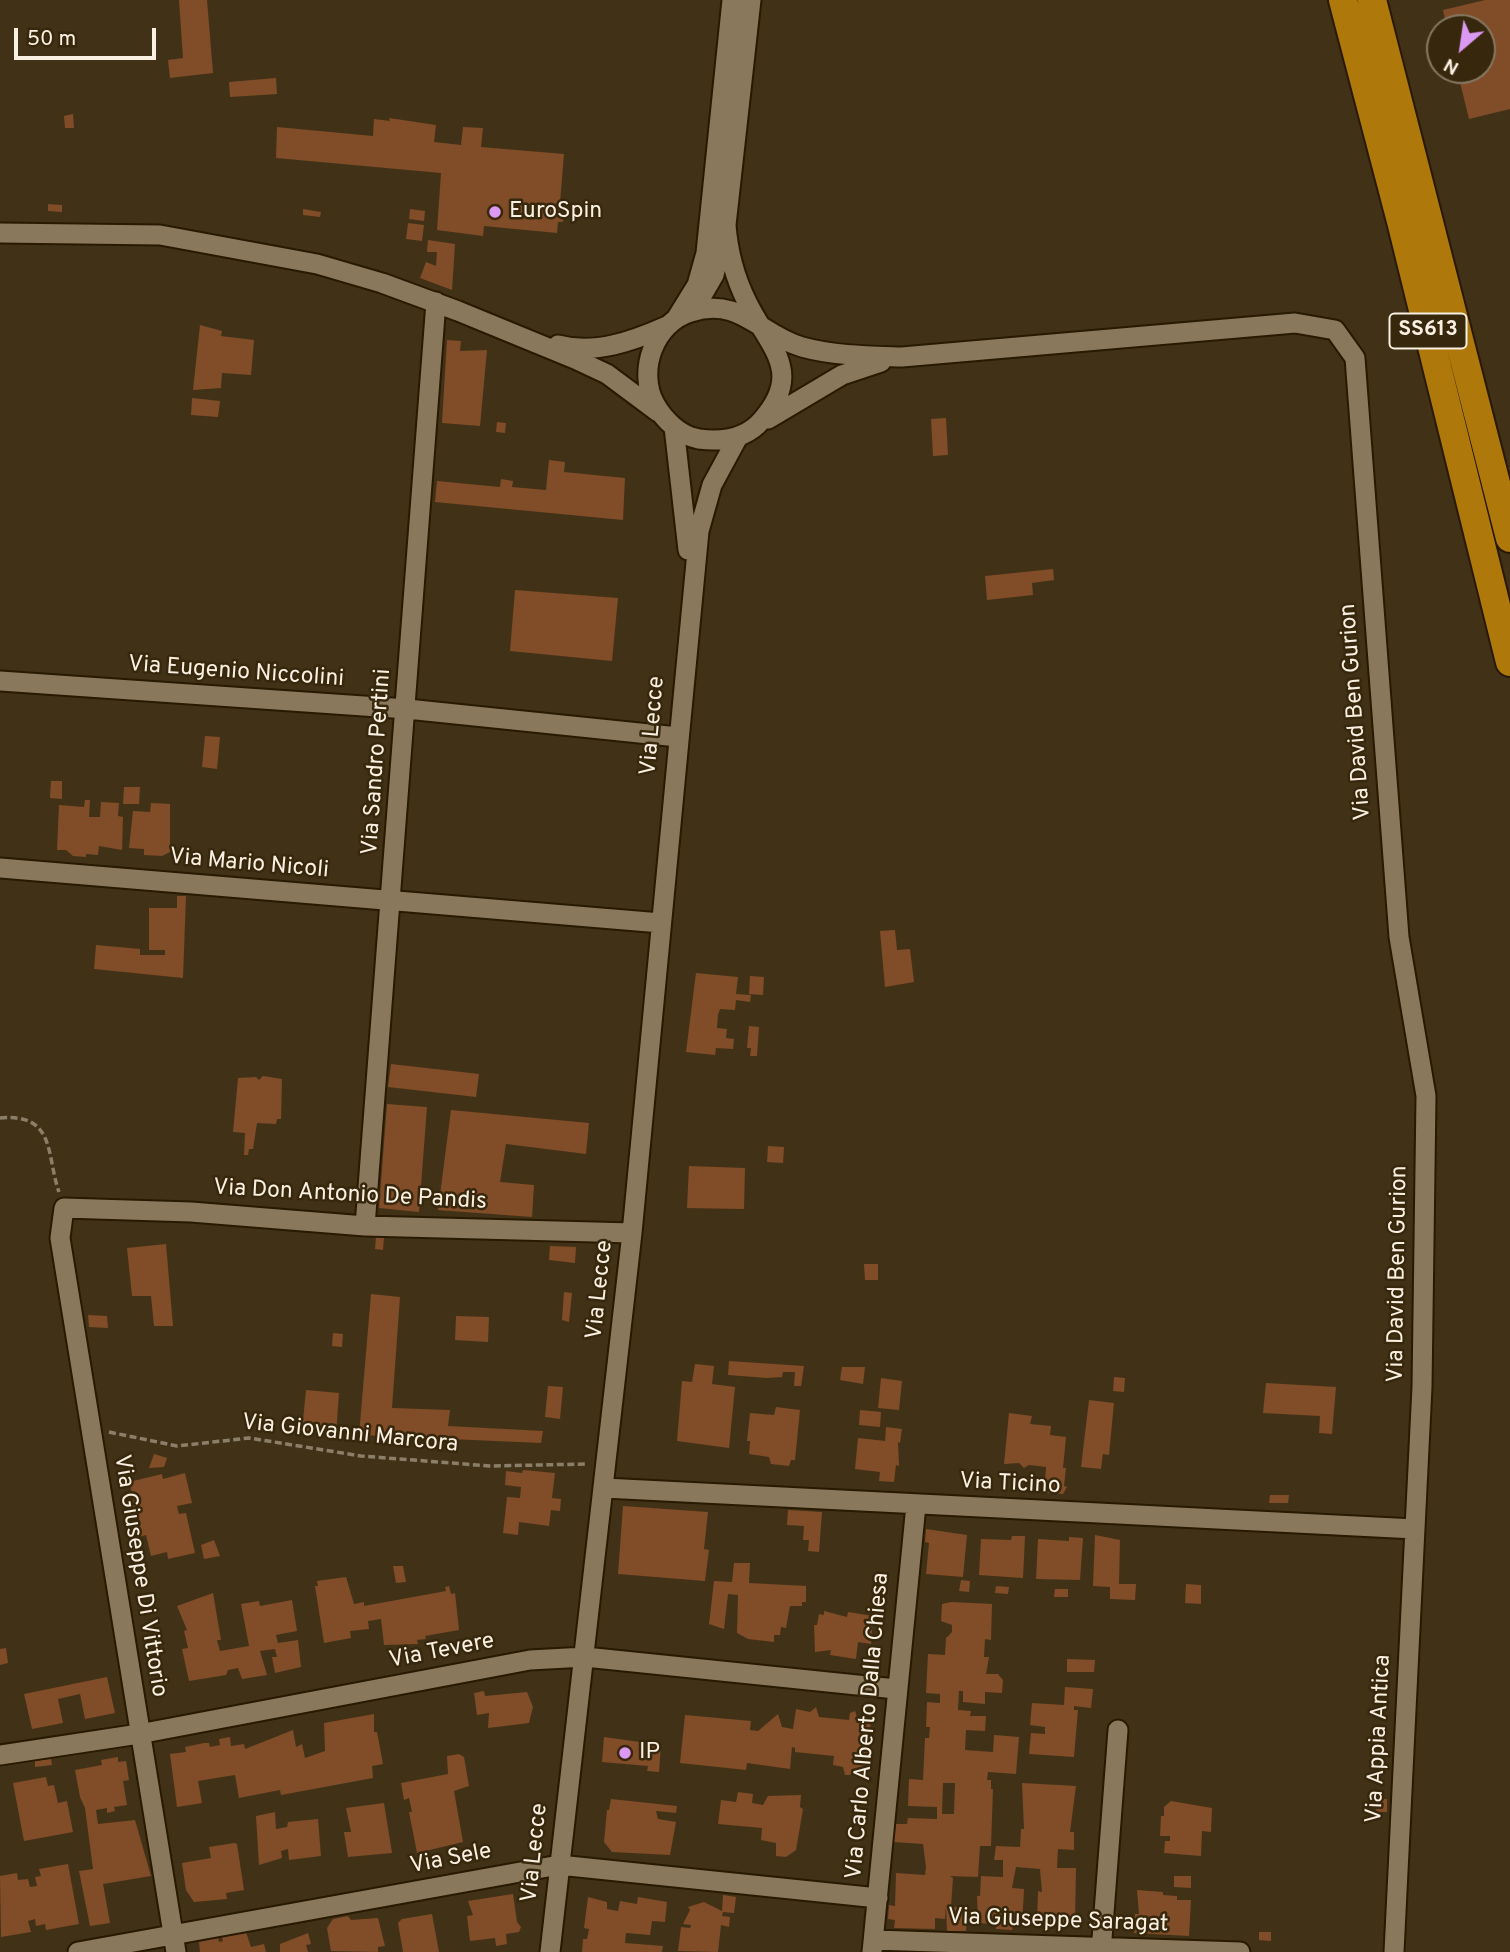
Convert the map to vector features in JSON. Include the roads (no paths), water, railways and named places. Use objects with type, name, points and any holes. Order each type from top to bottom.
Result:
[{"type":"highway","name":"SS613","points":[[1343,0],[1402,225],[1510,662]]},
{"type":"highway","name":"SS613","points":[[1372,0],[1510,538]]},
{"type":"street","points":[[677,319],[697,285],[706,253],[732,0]]},
{"type":"street","points":[[668,421],[652,398],[648,379],[649,359],[656,341],[706,292],[714,275],[726,225],[751,0]]},
{"type":"street","points":[[0,233],[160,235],[226,245],[317,264],[436,302],[607,374],[694,438],[716,441],[738,437],[758,426],[772,409],[780,389],[781,368],[776,347],[747,302],[728,248],[726,225]]},
{"type":"street","name":"Via Sandro Pertini","points":[[365,1226],[407,709],[436,302]]},
{"type":"street","points":[[514,334],[564,347],[591,348],[643,337],[708,307],[728,309],[747,316],[764,329]]},
{"type":"street","name":"Via David Ben Gurion","points":[[764,329],[782,340],[830,353],[902,357],[1294,323],[1335,330],[1355,358],[1399,937],[1426,1096],[1422,1387],[1415,1529]]},
{"type":"street","name":"Via David Ben Gurion","points":[[758,426],[842,375],[902,357]]},
{"type":"street","name":"Via Lecce","points":[[668,421],[687,524],[688,631]]},
{"type":"street","name":"Via Lecce","points":[[550,1952],[632,1233],[688,631],[704,508],[724,461],[738,437]]},
{"type":"street","name":"Via Eugenio Niccolini","points":[[0,681],[407,709],[678,737]]},
{"type":"street","name":"Via Mario Nicoli","points":[[0,868],[661,923]]},
{"type":"street","name":"Via Don Antonio De Pandis","points":[[64,1208],[191,1212],[365,1226],[632,1233]]},
{"type":"street","name":"Via Giuseppe Di Vittorio","points":[[64,1208],[60,1238],[175,1944]]},
{"type":"street","name":"Via Ticino","points":[[604,1488],[1415,1529]]},
{"type":"street","name":"Via Carlo Alberto Dalla Chiesa","points":[[873,1946],[916,1505]]},
{"type":"street","name":"Via Appia Antica","points":[[1394,1952],[1415,1529]]},
{"type":"street","name":"Via Tevere","points":[[0,1755],[139,1734],[530,1660],[585,1657],[897,1689]]},
{"type":"street","points":[[1102,1950],[1118,1730]]},
{"type":"street","name":"Via Sele","points":[[78,1952],[175,1944],[559,1865],[878,1898]]},
{"type":"street","name":"Via Giuseppe Saragat","points":[[873,1946],[1240,1952]]},
{"type":"place","name":"EuroSpin","points":[[495,212]]},
{"type":"place","name":"IP","points":[[625,1753]]}]
